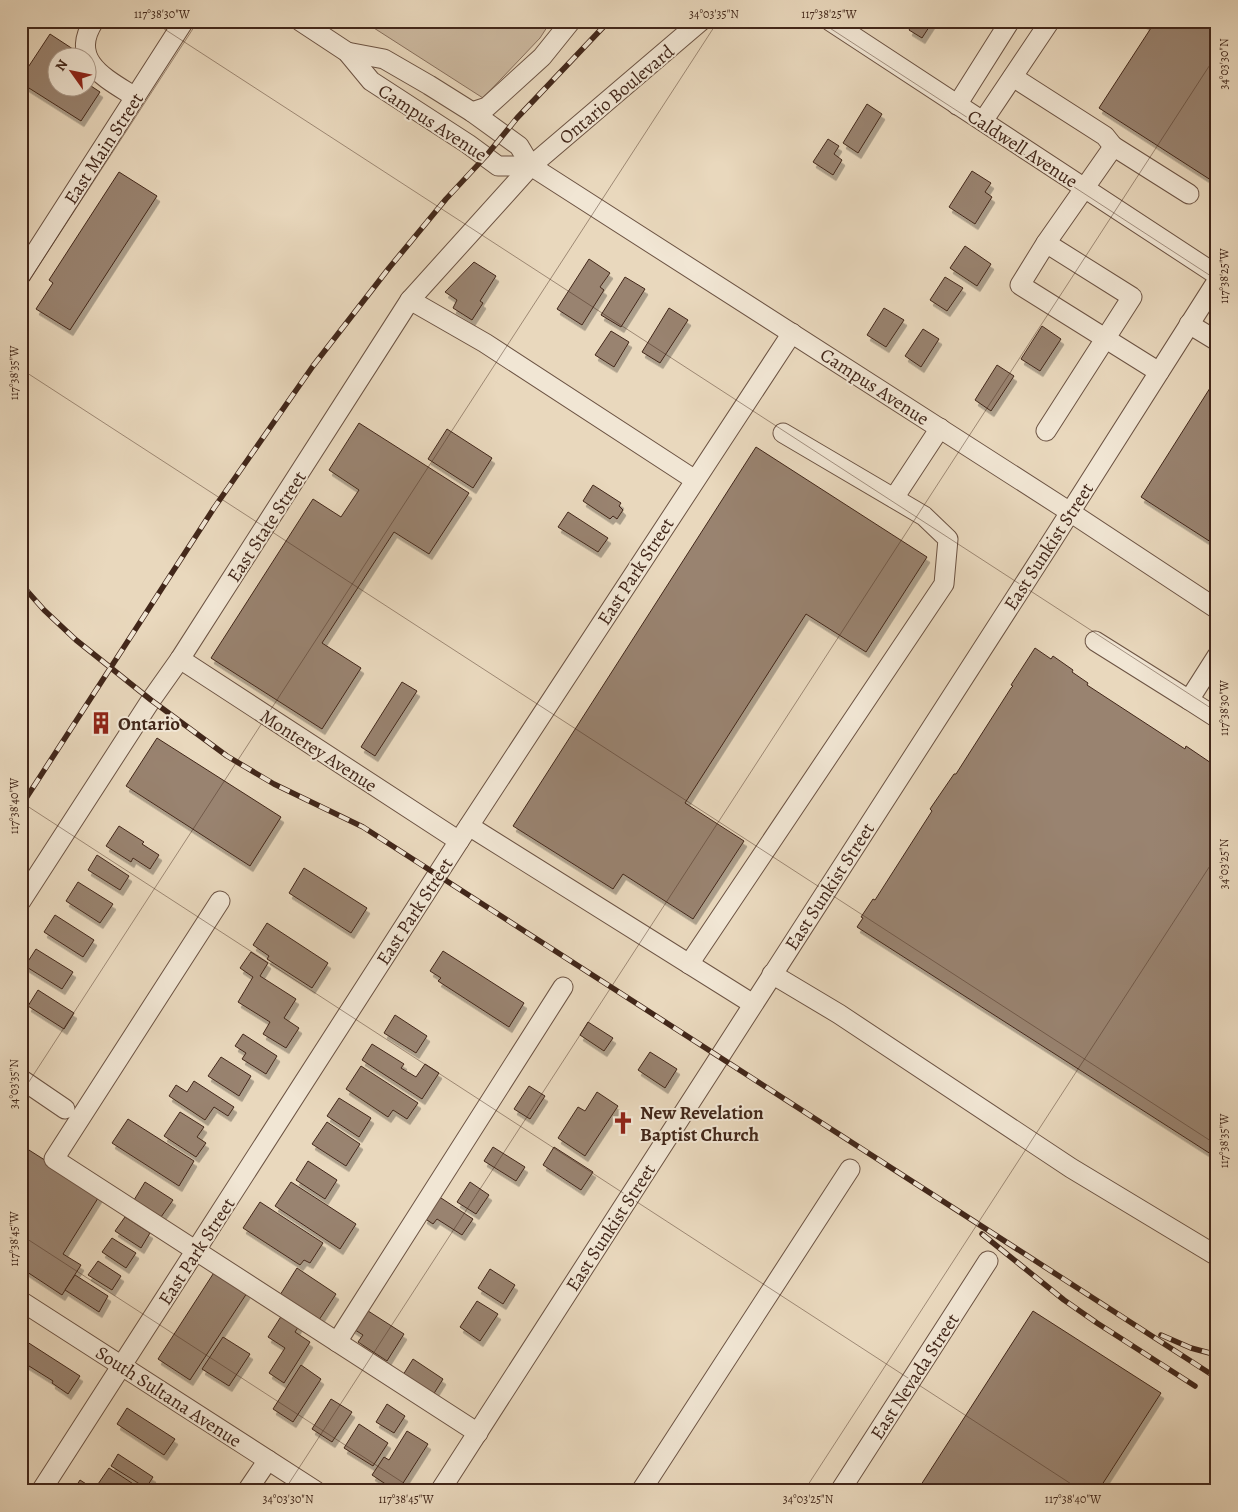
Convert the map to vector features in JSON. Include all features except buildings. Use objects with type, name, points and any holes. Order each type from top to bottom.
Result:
[{"type":"street","points":[[94,21],[86,44],[88,61],[103,76],[136,97]]},
{"type":"street","name":"East Main Street","points":[[21,275],[184,21]]},
{"type":"street","name":"Campus Avenue","points":[[300,21],[347,52],[370,81],[468,144],[498,166],[531,166]]},
{"type":"street","points":[[472,112],[488,107],[542,57],[571,21]]},
{"type":"street","name":"Ontario Boulevard","points":[[531,166],[701,21]]},
{"type":"street","name":"Caldwell Avenue","points":[[830,21],[1217,275]]},
{"type":"street","points":[[957,105],[1010,21]]},
{"type":"street","points":[[983,121],[1050,21]]},
{"type":"street","name":"Campus Avenue","points":[[347,52],[384,59],[472,112],[520,146],[531,166],[940,428],[1217,609]]},
{"type":"street","points":[[1013,77],[1105,136],[1113,146],[1189,194]]},
{"type":"street","points":[[1113,146],[1046,243],[1020,285],[1159,372]]},
{"type":"street","name":"East State Street","points":[[21,902],[151,700],[180,659],[410,300],[531,166]]},
{"type":"street","points":[[1046,243],[1132,297],[1046,431]]},
{"type":"street","name":"East Sunkist Street","points":[[440,1491],[1217,281]]},
{"type":"street","points":[[410,300],[485,343],[695,480]]},
{"type":"street","points":[[1189,324],[1217,341]]},
{"type":"street","name":"East Park Street","points":[[41,1491],[464,834],[792,333]]},
{"type":"street","points":[[894,498],[940,428]]},
{"type":"street","points":[[689,964],[944,584],[948,539],[924,516],[783,433]]},
{"type":"street","points":[[1095,641],[1217,718]]},
{"type":"street","points":[[1189,700],[1217,656]]},
{"type":"street","name":"Monterey Avenue","points":[[180,659],[464,834],[689,964],[753,1004]]},
{"type":"street","points":[[220,901],[54,1159],[195,1252],[478,1433]]},
{"type":"street","points":[[772,974],[839,1014],[1071,1168],[1217,1256]]},
{"type":"street","points":[[337,1342],[563,987]]},
{"type":"street","points":[[21,1079],[66,1109]]},
{"type":"street","points":[[641,1491],[850,1169]]},
{"type":"street","name":"East Nevada Street","points":[[840,1491],[988,1261]]},
{"type":"street","name":"South Sultana Avenue","points":[[21,1301],[316,1491]]},
{"type":"street","points":[[247,1491],[268,1460]]},
{"type":"shaded area","points":[[363,21],[551,21],[540,38],[483,98]]},
{"type":"railway","points":[[21,806],[214,508],[313,366],[389,268],[446,199],[486,156],[517,118],[609,21]]},
{"type":"railway","points":[[21,584],[44,610],[76,640],[151,700],[227,756],[274,784],[363,827],[1217,1378]]},
{"type":"railway","points":[[982,1234],[1064,1300],[1195,1386]]},
{"type":"railway","points":[[1161,1335],[1191,1348],[1217,1355]]},
{"type":"place","name":"Ontario","points":[[101,723]]},
{"type":"place","name":"New Revelation Baptist Church","points":[[623,1123]]}]
